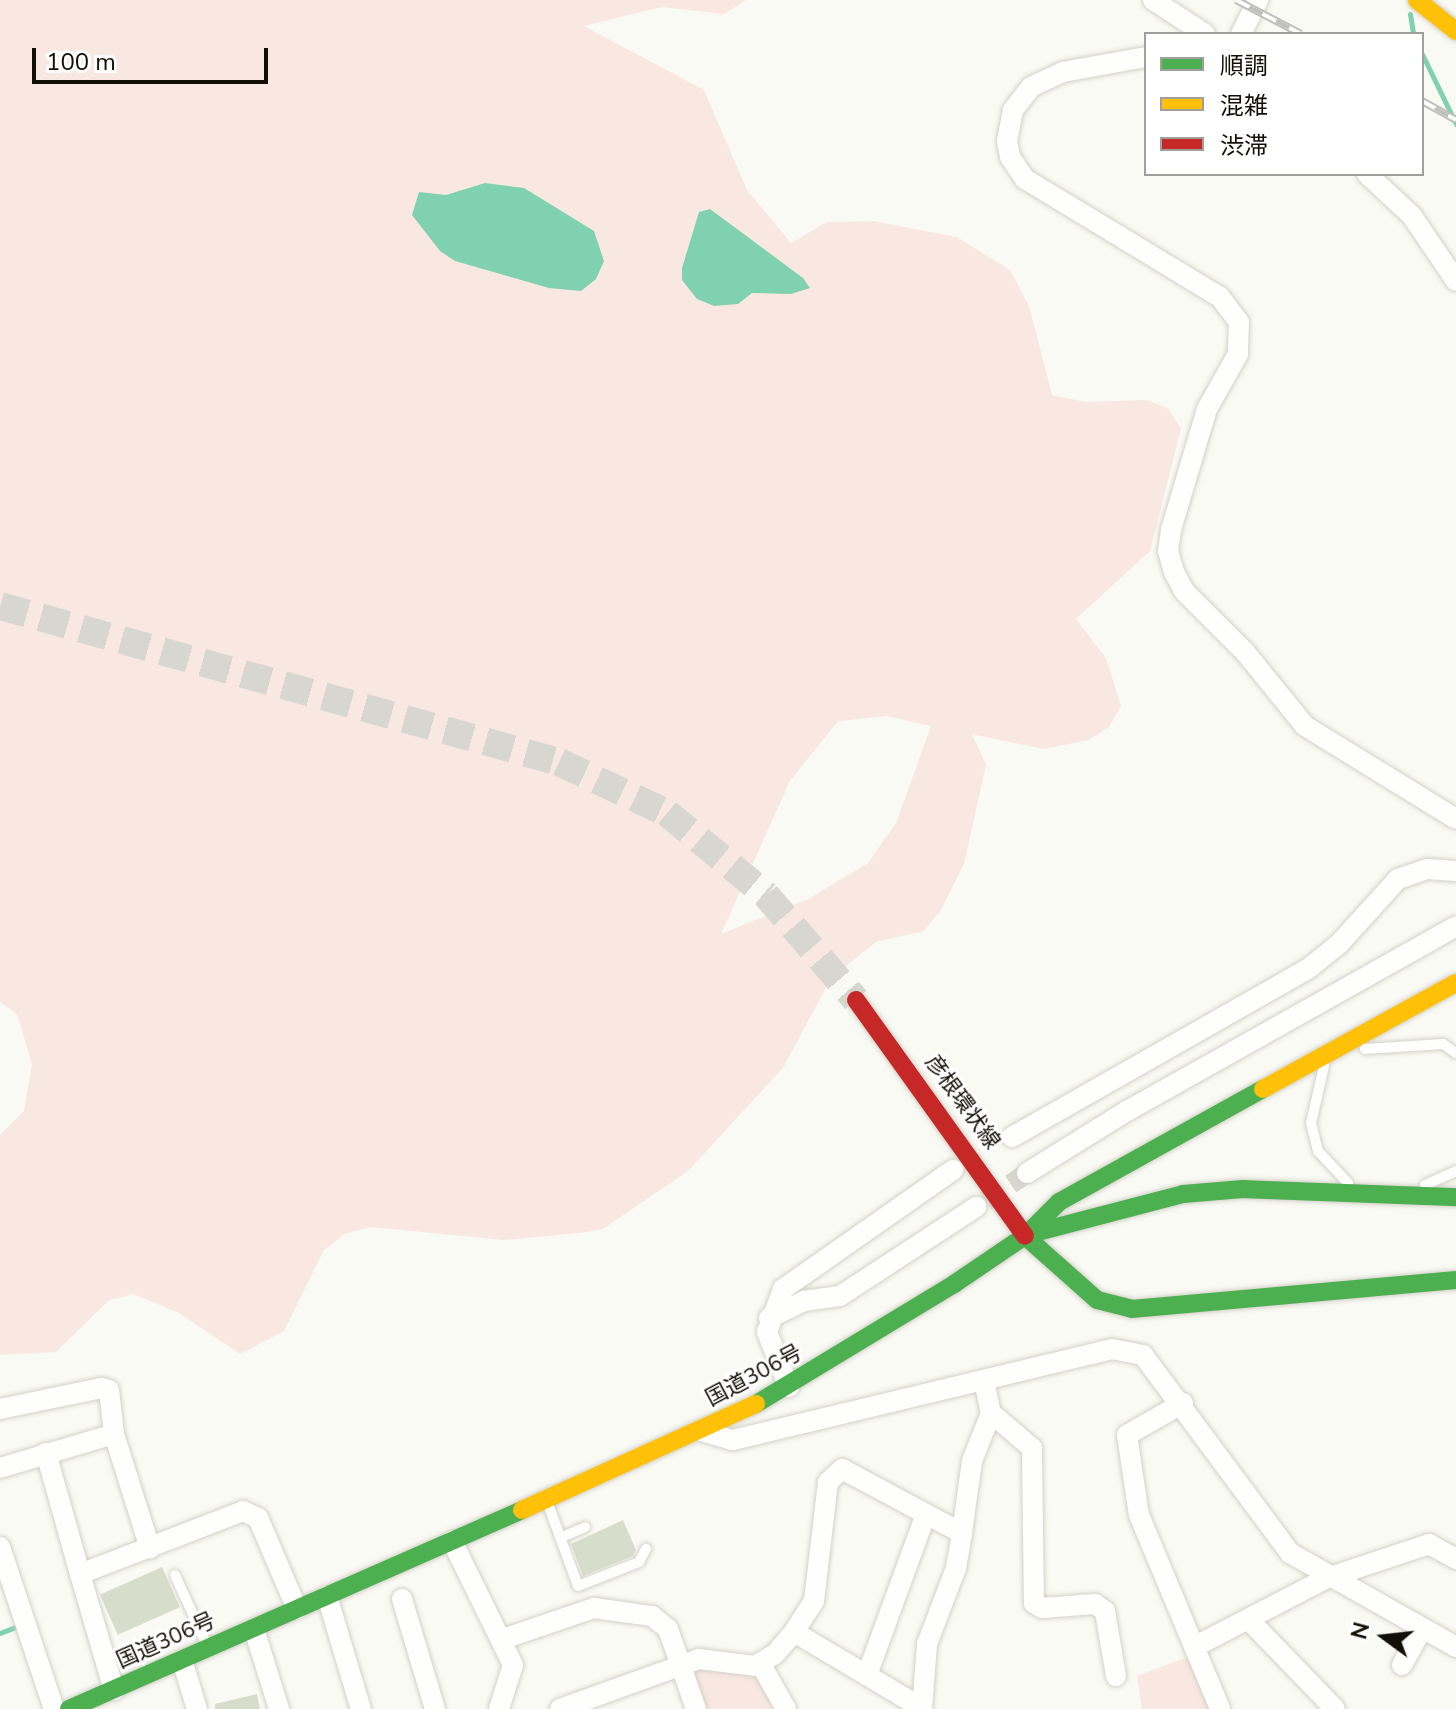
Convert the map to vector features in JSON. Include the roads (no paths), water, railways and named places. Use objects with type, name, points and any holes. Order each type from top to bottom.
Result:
[{"type":"main road","points":[[1417,0],[1456,31]]},
{"type":"main road","points":[[1025,1236],[1059,1202],[1327,1058],[1456,983]]},
{"type":"main road","name":"彦根環状線","points":[[856,1000],[1025,1236]]},
{"type":"main road","points":[[1025,1236],[1183,1194],[1243,1189],[1456,1197]]},
{"type":"main road","points":[[1025,1236],[1097,1300],[1132,1309],[1225,1297],[1456,1280]]},
{"type":"main road","name":"国道306号","points":[[69,1709],[113,1697],[182,1660],[701,1431],[789,1387],[1025,1236]]},
{"type":"street","points":[[1153,0],[1195,31]]},
{"type":"street","points":[[1242,32],[1258,0]]},
{"type":"street","points":[[1144,57],[1063,72],[1031,87],[1013,110],[1007,141],[1010,157],[1025,179],[1220,297],[1239,322],[1238,354],[1207,409],[1171,530],[1168,551],[1174,572],[1184,591],[1245,652],[1305,726],[1456,819]]},
{"type":"street","points":[[1369,176],[1412,216],[1456,281]]},
{"type":"street","points":[[1012,1137],[1308,969],[1339,944],[1398,879],[1427,869],[1456,871]]},
{"type":"street","points":[[1027,1173],[1127,1111],[1456,926]]},
{"type":"street","points":[[789,1387],[769,1346],[769,1318],[783,1289],[953,1170]]},
{"type":"street","points":[[769,1318],[804,1301],[840,1296],[976,1207]]},
{"type":"street","points":[[701,1431],[733,1440],[905,1395],[984,1381],[1120,1349],[1154,1364],[1289,1558],[1456,1647]]},
{"type":"street","points":[[794,1632],[922,1709],[927,1644],[956,1568],[972,1461],[991,1413],[984,1381]]},
{"type":"street","points":[[0,1409],[101,1388],[109,1390],[114,1434],[150,1548]]},
{"type":"street","points":[[1183,1403],[1127,1435],[1139,1515],[1220,1709]]},
{"type":"street","points":[[991,1413],[1032,1448],[1034,1603],[1042,1608],[1095,1604],[1105,1611],[1116,1676]]},
{"type":"street","points":[[0,1468],[114,1434]]},
{"type":"street","points":[[46,1453],[113,1697]]},
{"type":"street","points":[[560,1709],[699,1659],[760,1663],[794,1632],[814,1601],[831,1477],[846,1469],[962,1533]]},
{"type":"street","points":[[80,1574],[243,1511],[258,1518],[297,1609]]},
{"type":"street","points":[[867,1675],[926,1514]]},
{"type":"street","points":[[452,1541],[503,1639],[513,1665],[499,1709]]},
{"type":"street","points":[[1194,1647],[1327,1578],[1429,1544],[1456,1559]]},
{"type":"street","points":[[0,1547],[54,1709]]},
{"type":"street","points":[[327,1596],[361,1709]]},
{"type":"street","points":[[402,1599],[435,1709]]},
{"type":"street","points":[[503,1639],[594,1608],[652,1616],[668,1629],[696,1709]]},
{"type":"street","points":[[1248,1619],[1335,1709]]},
{"type":"street","points":[[254,1629],[279,1709]]},
{"type":"street","points":[[1402,1665],[1422,1629]]},
{"type":"street","points":[[182,1660],[197,1709]]},
{"type":"street","points":[[760,1663],[786,1709]]},
{"type":"lane","points":[[1366,1195],[1331,1171],[1318,1151],[1311,1123],[1327,1058],[1388,1044],[1443,1044],[1456,1053]]},
{"type":"lane","points":[[1398,1196],[1456,1171]]},
{"type":"lane","points":[[546,1500],[562,1537],[560,1544],[582,1588],[639,1562],[646,1549]]},
{"type":"lane","points":[[562,1537],[585,1527]]},
{"type":"lane","points":[[175,1575],[209,1648]]},
{"type":"waterway","points":[[1410,14],[1413,32]]},
{"type":"waterway","points":[[1424,58],[1456,124]]},
{"type":"waterway","points":[[0,1633],[21,1625]]},
{"type":"tunnel","points":[[0,606],[559,762],[667,813],[766,895],[856,1000]]},
{"type":"tunnel","points":[[986,1201],[1027,1173]]},
{"type":"railway","points":[[1236,0],[1297,32]]},
{"type":"railway","points":[[1424,102],[1456,120]]}]
